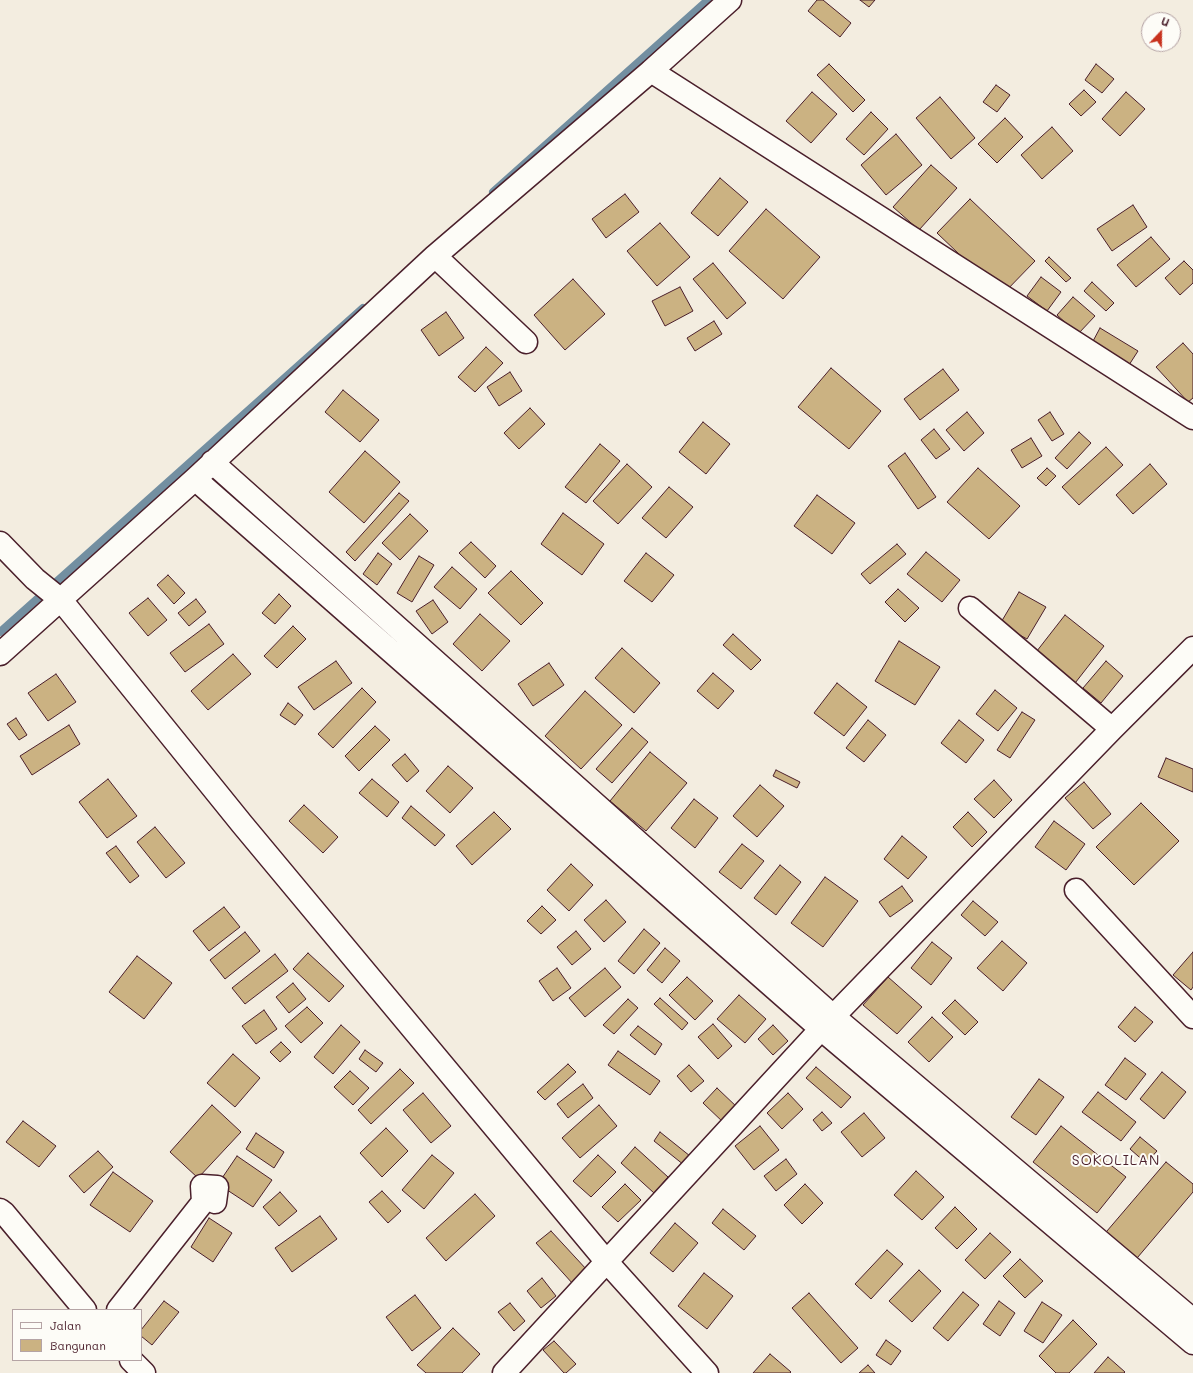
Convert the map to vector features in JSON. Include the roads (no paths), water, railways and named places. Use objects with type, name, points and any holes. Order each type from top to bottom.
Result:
[{"type":"street","points":[[0,654],[43,585],[195,479],[436,256],[651,71],[730,0]]},
{"type":"street","points":[[651,71],[1193,418]]},
{"type":"street","points":[[436,256],[526,342]]},
{"type":"street","points":[[212,462],[827,1023],[1193,1320]]},
{"type":"street","points":[[195,479],[827,1023],[1193,1343]]},
{"type":"street","points":[[5,548],[43,585],[606,1261],[707,1373]]},
{"type":"street","points":[[970,608],[1112,729]]},
{"type":"street","points":[[504,1373],[827,1023],[1112,729],[1193,648]]},
{"type":"street","points":[[1076,890],[1193,1017]]},
{"type":"street","points":[[119,1309],[203,1202],[202,1186],[217,1187],[215,1202]]},
{"type":"street","points":[[0,1210],[83,1309]]},
{"type":"street","points":[[132,1361],[144,1373]]},
{"type":"waterway","points":[[493,192],[708,0]]},
{"type":"waterway","points":[[0,632],[363,308]]},
{"type":"district","name":"SOKOLILAN","points":[[1116,1161]]}]
